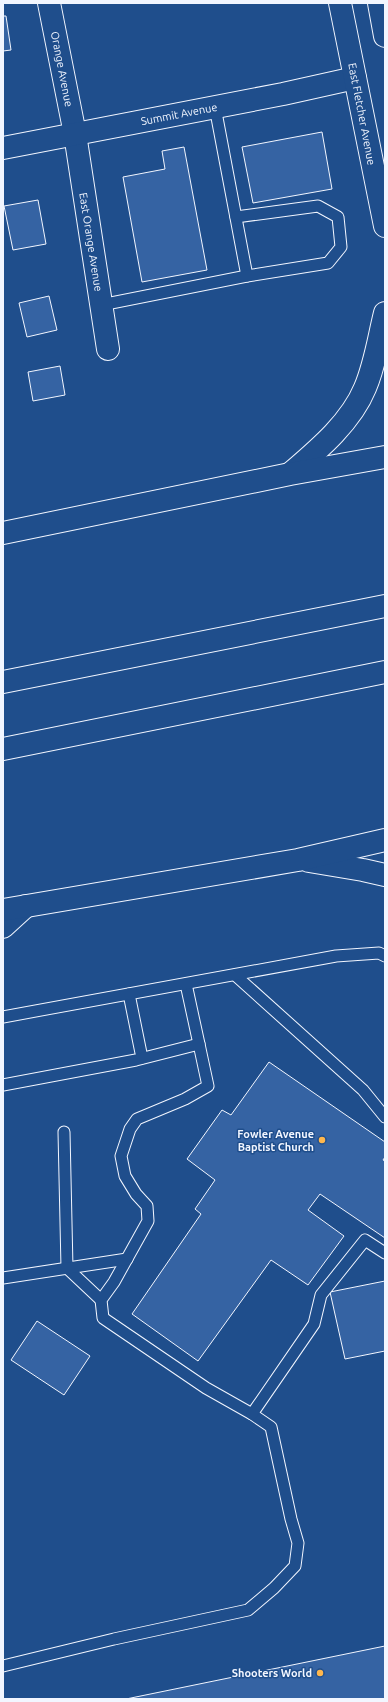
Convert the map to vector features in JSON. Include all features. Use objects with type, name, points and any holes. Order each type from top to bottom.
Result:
[{"type":"main road","name":"Orange Avenue","points":[[49,3],[75,134]]},
{"type":"main road","name":"East Fletcher Avenue","points":[[340,3],[385,226]]},
{"type":"main road","points":[[378,3],[385,36]]},
{"type":"main road","name":"Summit Avenue","points":[[3,148],[216,107],[355,78]]},
{"type":"main road","name":"East Orange Avenue","points":[[75,134],[108,349]]},
{"type":"main road","points":[[290,474],[318,450],[356,405],[365,387],[385,313]]},
{"type":"main road","points":[[3,533],[290,474],[385,457]]},
{"type":"main road","points":[[3,682],[385,606]]},
{"type":"main road","points":[[3,749],[378,674]]},
{"type":"main road","points":[[3,910],[298,860],[385,840]]},
{"type":"main road","points":[[298,860],[385,875]]},
{"type":"main road","points":[[3,927],[26,906]]},
{"type":"lane","points":[[216,107],[247,276]]},
{"type":"lane","points":[[101,305],[247,276],[328,263],[341,248],[338,217],[318,206],[236,217]]},
{"type":"lane","points":[[3,1017],[336,956],[379,953],[385,956]]},
{"type":"lane","points":[[235,975],[362,1090],[385,1117]]},
{"type":"lane","points":[[3,1666],[114,1639],[248,1610],[274,1588],[295,1566],[298,1543],[291,1519],[271,1427],[252,1414],[206,1388],[103,1318],[101,1300],[127,1259],[148,1221],[147,1206],[136,1194],[125,1176],[121,1156],[128,1136],[137,1119],[185,1099],[208,1086],[186,984]]},
{"type":"lane","points":[[129,994],[142,1058]]},
{"type":"lane","points":[[3,1085],[142,1058],[199,1044]]},
{"type":"lane","points":[[64,1132],[67,1268],[101,1300]]},
{"type":"lane","points":[[252,1414],[314,1324],[321,1295],[357,1247],[365,1240],[385,1253]]},
{"type":"lane","points":[[3,1278],[127,1259]]},
{"type":"building","points":[[3,16],[6,16],[11,50],[3,51]]},
{"type":"building","points":[[322,132],[332,189],[253,203],[242,147]]},
{"type":"building","points":[[184,147],[207,270],[142,282],[123,177],[165,169],[162,151]]},
{"type":"building","points":[[38,200],[46,244],[13,250],[4,206]]},
{"type":"building","points":[[49,296],[57,330],[27,337],[19,303]]},
{"type":"building","points":[[60,366],[65,395],[33,401],[28,372]]},
{"type":"building","points":[[269,1062],[385,1142],[385,1157],[383,1160],[385,1161],[385,1238],[320,1194],[308,1210],[344,1236],[308,1285],[271,1260],[198,1361],[132,1314],[201,1214],[195,1209],[215,1180],[187,1159],[222,1110],[231,1115]]},
{"type":"building","points":[[385,1281],[385,1351],[345,1359],[330,1292]]},
{"type":"building","points":[[37,1321],[90,1356],[64,1395],[11,1360]]},
{"type":"building","name":"Shooters World","points":[[385,1646],[385,1699],[126,1699]]},
{"type":"place","name":"Fowler Avenue Baptist Church","points":[[322,1140]]},
{"type":"place","name":"Shooters World","points":[[320,1673]]}]
